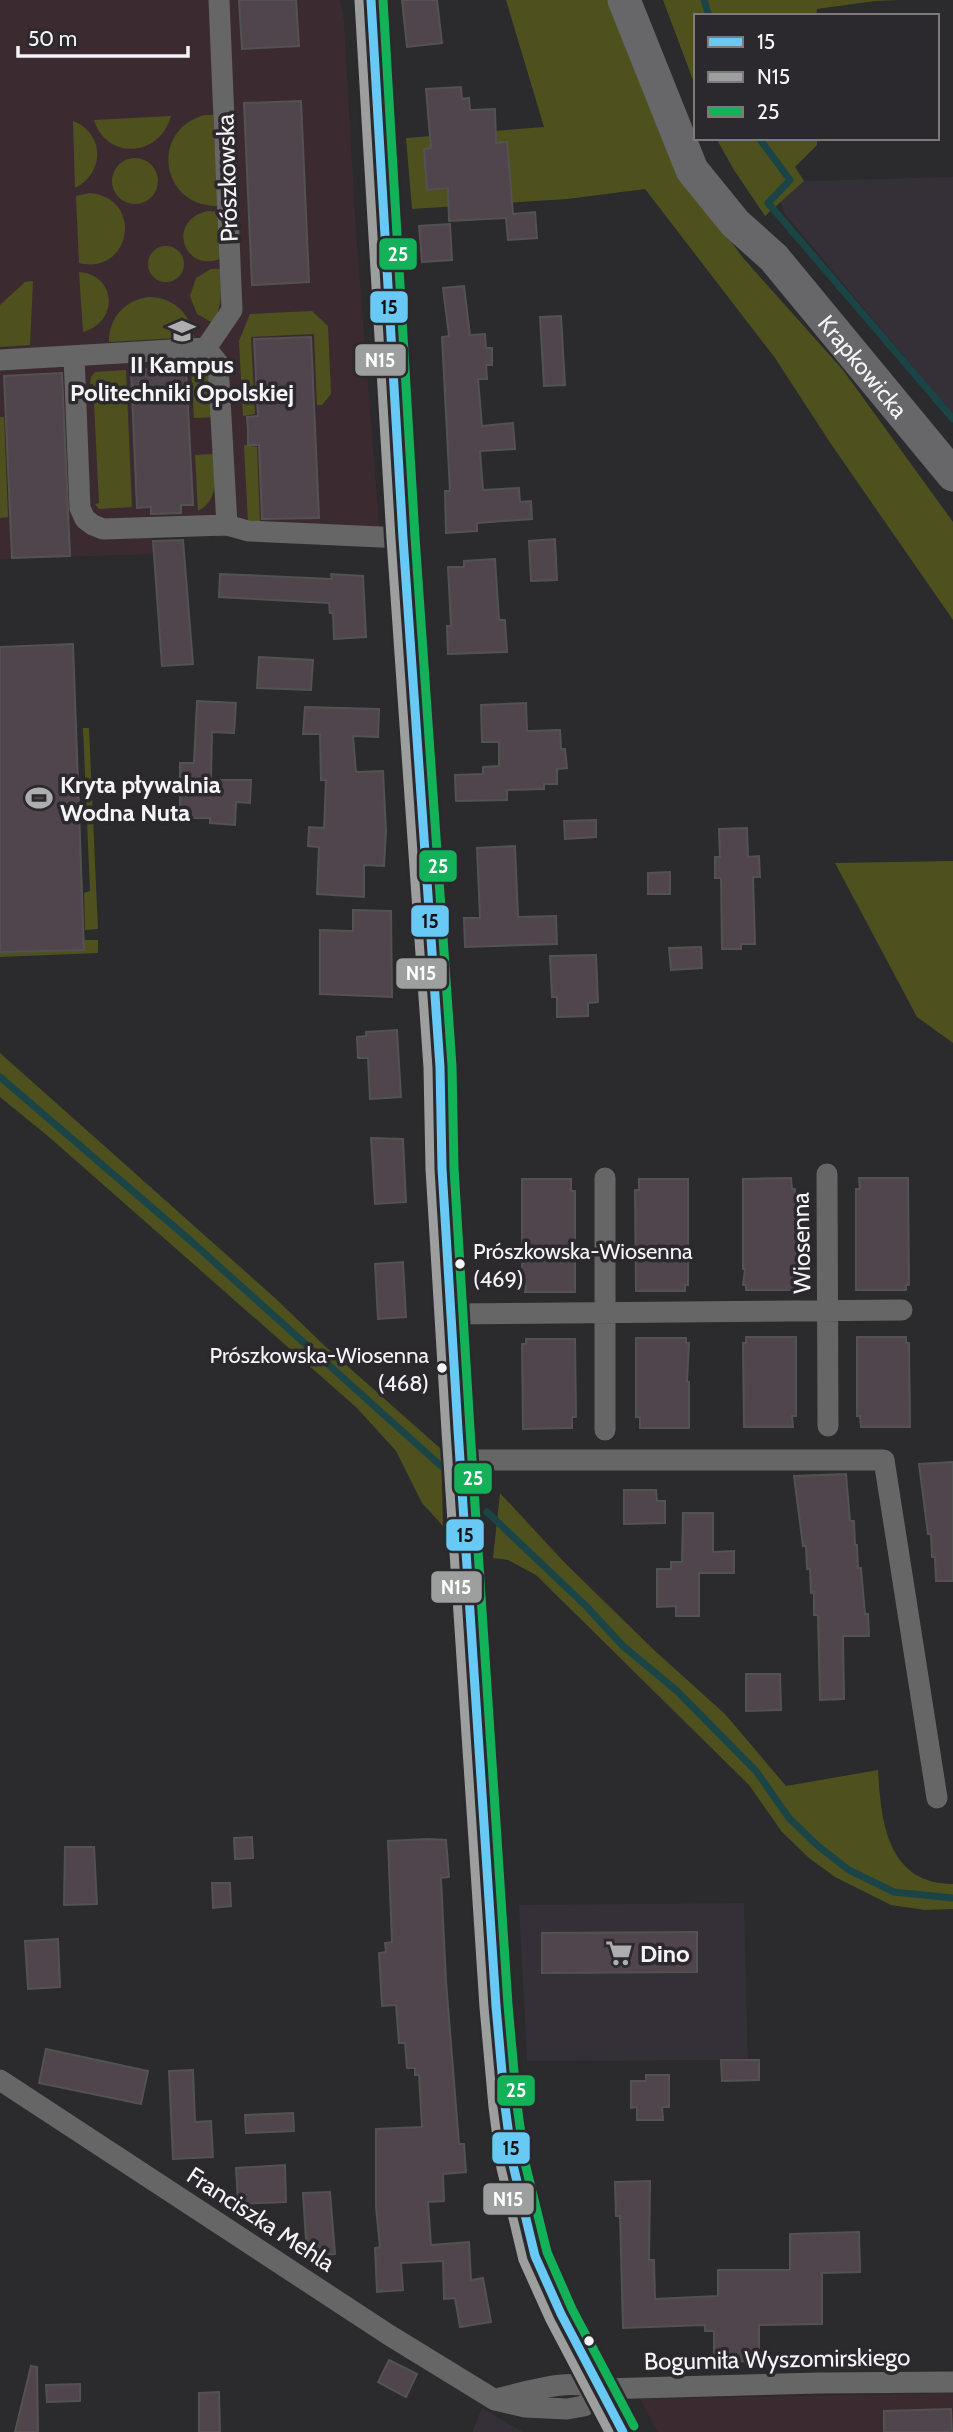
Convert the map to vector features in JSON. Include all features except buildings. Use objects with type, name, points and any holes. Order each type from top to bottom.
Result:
[{"type":"main road","points":[[371,0],[403,538],[440,1067],[442,1168],[496,2006],[513,2165],[536,2256],[561,2315],[624,2432]]},
{"type":"main road","name":"Krapkowicka","points":[[624,0],[692,170],[735,223],[774,258]]},
{"type":"main road","points":[[648,0],[670,63],[694,118]]},
{"type":"main road","name":"Krapkowicka","points":[[703,140],[709,155],[774,258],[953,475]]},
{"type":"street","name":"Prószkowska","points":[[206,348],[232,310],[219,0]]},
{"type":"street","points":[[0,360],[206,348],[218,363],[227,525]]},
{"type":"street","points":[[74,356],[80,508],[85,519],[93,525],[113,529],[227,525],[248,531],[403,538]]},
{"type":"street","name":"Wiosenna","points":[[827,1174],[828,1426]]},
{"type":"street","points":[[605,1178],[606,1430]]},
{"type":"street","name":"Wiosenna","points":[[452,1314],[902,1310]]},
{"type":"street","points":[[460,1460],[884,1460],[937,1798]]},
{"type":"street","name":"Franciszka Mehla","points":[[0,2080],[389,2335],[495,2400],[525,2407],[567,2409],[584,2406],[602,2389]]},
{"type":"street","name":"Bogumiła Wyszomirskiego","points":[[602,2389],[953,2382]]},
{"type":"shaded area","name":"II Kampus Politechniki Opolskiej","points":[[0,0],[340,0],[344,21],[356,232],[381,548],[183,534],[153,536],[154,554],[0,559]]},
{"type":"shaded area","points":[[953,177],[953,415],[785,214],[780,200],[804,181]]},
{"type":"shaded area","points":[[744,1903],[748,2060],[527,2061],[519,1905]]},
{"type":"shaded area","points":[[953,2393],[953,2432],[658,2432],[640,2399]]},
{"type":"shaded area","points":[[482,2408],[523,2432],[472,2432]]},
{"type":"green space","points":[[506,0],[608,0],[674,165],[744,259],[843,370],[953,522],[953,620],[775,358],[645,189],[567,199],[412,209],[406,138],[544,127]]},
{"type":"green space","points":[[663,0],[900,0],[817,9],[816,14],[694,14],[694,83]]},
{"type":"green space","points":[[204,115],[213,115],[218,206],[199,203],[184,194],[174,182],[169,167],[169,151],[175,136],[186,124]]},
{"type":"green space","points":[[171,116],[165,130],[156,140],[133,149],[121,148],[110,142],[94,120]]},
{"type":"green space","points":[[73,121],[91,134],[97,153],[92,173],[75,188]]},
{"type":"green space","points":[[717,140],[817,140],[817,145],[795,167],[804,181],[765,216]]},
{"type":"green space","points":[[135,158],[152,164],[158,181],[152,198],[135,204],[118,198],[112,181],[118,164]]},
{"type":"green space","points":[[89,193],[107,198],[118,207],[124,220],[120,248],[110,258],[97,264],[79,263],[76,196]]},
{"type":"green space","points":[[208,211],[218,212],[220,259],[207,261],[197,259],[189,252],[184,244],[184,234],[187,224],[195,216]]},
{"type":"green space","points":[[166,246],[178,252],[184,264],[178,276],[166,282],[154,276],[148,264],[154,252]]},
{"type":"green space","points":[[211,269],[220,269],[221,283],[220,303],[213,323],[197,314],[190,296],[196,278]]},
{"type":"green space","points":[[79,272],[92,275],[101,281],[109,299],[103,319],[95,327],[83,332]]},
{"type":"green space","points":[[33,281],[30,345],[0,347],[0,305],[25,282]]},
{"type":"green space","points":[[148,297],[172,303],[184,313],[194,337],[109,342],[112,325],[120,312],[132,302]]},
{"type":"green space","points":[[312,311],[328,326],[331,394],[322,405],[317,405],[314,334],[251,337],[255,414],[243,416],[239,341],[250,314]]},
{"type":"green space","points":[[200,367],[209,377],[213,417],[194,418],[191,368]]},
{"type":"green space","points":[[126,370],[132,507],[99,509],[95,504],[99,503],[91,377],[95,372]]},
{"type":"green space","points":[[0,417],[4,417],[8,517],[0,518]]},
{"type":"green space","points":[[244,445],[257,447],[260,524],[248,523]]},
{"type":"green space","points":[[214,454],[215,486],[210,500],[198,511],[195,455]]},
{"type":"green space","points":[[83,728],[89,728],[98,929],[85,930],[84,893],[90,891]]},
{"type":"green space","points":[[953,861],[953,1043],[917,1017],[835,863]]},
{"type":"green space","points":[[84,940],[98,940],[98,953],[0,957],[0,952],[84,950]]},
{"type":"green space","points":[[0,1053],[441,1449],[443,1526],[422,1503],[396,1451],[357,1408],[0,1097]]},
{"type":"green space","points":[[500,1493],[565,1563],[655,1651],[725,1714],[786,1786],[878,1770],[882,1809],[892,1846],[901,1861],[914,1873],[931,1881],[953,1884],[953,1909],[925,1910],[891,1905],[835,1877],[809,1858],[782,1832],[749,1785],[536,1575],[508,1560],[493,1558]]},
{"type":"waterway","points":[[704,0],[708,14]]},
{"type":"waterway","points":[[760,140],[790,180],[768,203],[953,419]]},
{"type":"waterway","points":[[0,1077],[192,1242],[441,1466]]},
{"type":"waterway","points":[[487,1512],[586,1606],[623,1646],[677,1691],[756,1771],[789,1818],[818,1846],[849,1870],[894,1892],[953,1898]]},
{"type":"transit line","name":"15","points":[[371,0],[403,538],[440,1067],[442,1168],[458,1430],[505,2106],[513,2165],[535,2256],[561,2314],[623,2432]]},
{"type":"transit line","name":"25","points":[[383,0],[415,537],[452,1066],[454,1168],[470,1429],[517,2105],[525,2163],[547,2252],[572,2309],[634,2426]]},
{"type":"transit line","name":"N15","points":[[359,1],[391,539],[428,1068],[430,1169],[446,1431],[493,2107],[501,2168],[523,2260],[550,2320],[609,2432]]},
{"type":"place","name":"II Kampus Politechniki Opolskiej","points":[[182,331]]},
{"type":"place","name":"Kryta pływalnia Wodna Nuta","points":[[39,798]]},
{"type":"place","name":"Prószkowska-Wiosenna (469)","points":[[460,1264]]},
{"type":"place","name":"Prószkowska-Wiosenna (468)","points":[[442,1368]]},
{"type":"place","name":"Dino","points":[[619,1953]]}]
